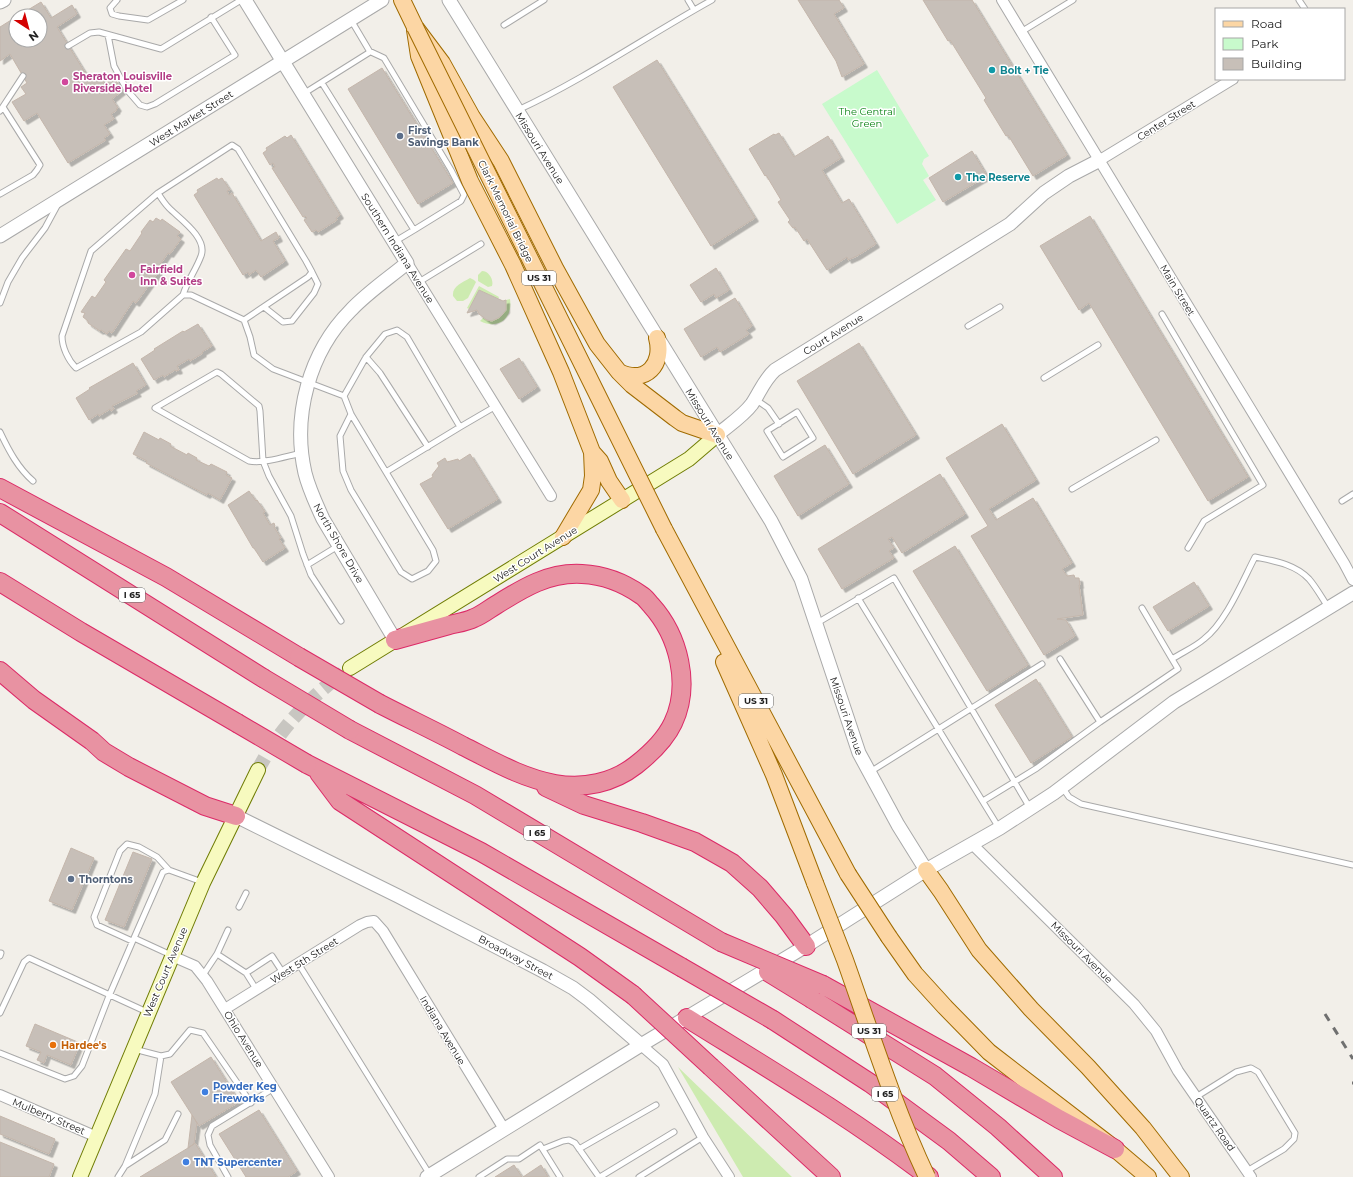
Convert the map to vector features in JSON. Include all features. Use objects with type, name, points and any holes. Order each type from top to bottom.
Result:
[{"type":"highway","points":[[0,488],[166,577],[380,704],[496,763],[584,805],[642,823],[695,842],[732,864],[760,888],[806,946]]},
{"type":"highway","name":"I 65","points":[[0,513],[263,678],[350,730],[475,796],[721,942],[817,992],[935,1076],[998,1127],[1053,1177]]},
{"type":"highway","points":[[395,640],[474,618],[532,584],[548,577],[567,574],[597,576],[620,583],[643,596],[658,612],[670,631],[678,655],[682,677],[680,700],[673,723],[663,739],[645,758],[628,771],[608,780],[581,786],[557,784],[530,778],[496,763]]},
{"type":"highway","name":"I 65","points":[[0,582],[81,632],[311,766],[481,852],[773,1020],[870,1083],[949,1141],[991,1177]]},
{"type":"highway","points":[[0,670],[34,700],[92,741],[104,752],[129,767],[205,806],[236,816]]},
{"type":"highway","points":[[311,766],[340,801],[580,957],[633,995],[831,1177]]},
{"type":"highway","points":[[817,992],[970,1067],[1059,1119],[1115,1149]]},
{"type":"highway","points":[[687,1018],[810,1094],[892,1149],[928,1177]]},
{"type":"main road","name":"Clark Memorial Bridge","points":[[402,0],[664,529]]},
{"type":"main road","points":[[415,27],[442,63],[472,117],[501,161],[555,268],[597,344],[619,372],[632,385],[682,423],[717,435]]},
{"type":"main road","points":[[415,27],[419,56],[470,181],[513,265],[561,372],[592,452],[593,476],[591,490],[563,537]]},
{"type":"main road","points":[[619,372],[632,376],[644,374],[650,370],[654,366],[659,356],[657,338]]},
{"type":"main road","name":"West Court Avenue","points":[[350,668],[689,459],[717,435]]},
{"type":"main road","points":[[592,452],[600,461],[609,481],[622,500]]},
{"type":"main road","name":"US 31","points":[[664,529],[848,874],[915,974],[989,1052],[1115,1149],[1148,1177]]},
{"type":"main road","name":"US 31","points":[[664,529],[774,775],[844,960],[881,1065],[912,1144],[928,1177]]},
{"type":"main road","name":"West Court Avenue","points":[[81,1177],[203,883],[258,770]]},
{"type":"main road","points":[[926,870],[978,950],[1031,1009],[1088,1067],[1143,1128],[1181,1177]]},
{"type":"street","points":[[0,2],[4,0]]},
{"type":"street","name":"Southern Indiana Avenue","points":[[245,0],[551,496]]},
{"type":"street","name":"West Market Street","points":[[0,236],[382,0]]},
{"type":"street","name":"Missouri Avenue","points":[[448,0],[771,521],[801,580],[859,754],[898,826],[926,870]]},
{"type":"street","name":"Main Street","points":[[1002,0],[1353,580]]},
{"type":"street","name":"Center Street","points":[[1100,160],[1231,80]]},
{"type":"street","name":"Court Avenue","points":[[717,435],[746,411],[774,370],[1010,224],[1044,193],[1069,176],[1100,160]]},
{"type":"street","name":"North Shore Drive","points":[[395,640],[323,519],[316,504],[305,473],[302,453],[302,408],[308,382],[316,362],[323,347],[341,321],[352,309],[407,263]]},
{"type":"street","points":[[428,1176],[641,1044],[806,946],[926,870],[1000,828],[1062,787],[1174,702],[1353,593]]},
{"type":"street","name":"Broadway Street","points":[[236,816],[391,892],[573,988],[663,1064],[703,1137],[729,1177]]},
{"type":"street","name":"Missouri Avenue","points":[[972,844],[1134,1004],[1156,1031],[1178,1071]]},
{"type":"street","name":"West 5th Street","points":[[225,1009],[367,922],[374,921],[383,931]]},
{"type":"street","name":"Indiana Avenue","points":[[383,931],[504,1129]]},
{"type":"street","name":"Ohio Avenue","points":[[172,956],[195,966],[203,976],[329,1177]]},
{"type":"street","name":"Quartz Road","points":[[1178,1071],[1249,1174]]},
{"type":"street","name":"Mulberry Street","points":[[0,1095],[97,1136]]},
{"type":"lane","points":[[117,0],[110,8],[112,14],[148,20],[183,0]]},
{"type":"lane","points":[[68,46],[90,33],[99,32],[161,49],[241,0]]},
{"type":"lane","points":[[504,25],[544,0]]},
{"type":"lane","points":[[688,0],[694,10]]},
{"type":"lane","points":[[517,111],[551,95],[671,22],[712,0]]},
{"type":"lane","points":[[1021,32],[1073,0]]},
{"type":"lane","points":[[108,35],[114,66],[127,90],[140,105],[147,107],[155,104],[234,55],[211,17]]},
{"type":"lane","points":[[350,20],[369,51],[384,58],[451,170],[464,195],[461,201],[394,242]]},
{"type":"lane","points":[[303,94],[370,52],[369,51]]},
{"type":"lane","points":[[0,194],[33,175],[40,165],[1,109],[23,76]]},
{"type":"lane","points":[[322,83],[414,230]]},
{"type":"lane","points":[[158,193],[167,206],[198,236],[203,246],[202,255],[183,295],[141,332],[76,368],[71,362],[62,343],[62,336],[91,251],[158,193],[232,145],[238,149],[306,261],[318,284],[314,293],[292,321],[283,322],[264,307]]},
{"type":"lane","points":[[0,303],[8,282],[22,258],[45,228],[61,198]]},
{"type":"lane","points":[[419,282],[481,244]]},
{"type":"lane","points":[[244,320],[308,277],[312,272]]},
{"type":"lane","points":[[183,295],[191,295],[244,320],[254,355],[273,369],[344,396],[351,414],[433,550],[436,561],[428,571],[412,579],[401,572],[351,490],[343,471],[340,436],[351,414]]},
{"type":"lane","points":[[968,326],[1000,307]]},
{"type":"lane","points":[[1162,314],[1263,485],[1204,522],[1188,548]]},
{"type":"lane","points":[[344,396],[366,357],[385,334],[397,330],[407,337],[460,427]]},
{"type":"lane","points":[[1044,378],[1098,345]]},
{"type":"lane","points":[[366,357],[380,373],[428,447]]},
{"type":"lane","points":[[302,453],[263,461],[249,461],[155,408],[217,372],[259,406],[263,461],[269,476],[291,516],[311,575],[341,621]]},
{"type":"lane","points":[[755,399],[768,408],[779,424]]},
{"type":"lane","points":[[386,472],[496,406]]},
{"type":"lane","points":[[797,412],[813,438],[783,457],[768,431],[779,424],[797,412]]},
{"type":"lane","points":[[0,432],[10,454],[25,474],[33,481]]},
{"type":"lane","points":[[1072,489],[1156,440]]},
{"type":"lane","points":[[1342,500],[1353,494]]},
{"type":"lane","points":[[307,565],[339,545]]},
{"type":"lane","points":[[1172,659],[1204,639],[1215,629],[1225,615],[1255,557],[1281,563],[1300,571],[1309,579],[1328,607]]},
{"type":"lane","points":[[816,624],[894,578],[1030,809]]},
{"type":"lane","points":[[858,598],[1000,828]]},
{"type":"lane","points":[[983,802],[1074,742],[1100,722],[1178,669],[1142,608]]},
{"type":"lane","points":[[1060,659],[1100,722]]},
{"type":"lane","points":[[869,772],[1042,664]]},
{"type":"lane","points":[[1062,787],[1069,797],[1081,804],[1353,865]]},
{"type":"lane","points":[[172,956],[97,925],[94,917],[120,851],[127,844],[139,847],[157,857],[169,870],[203,883]]},
{"type":"lane","points":[[0,1053],[64,1079],[74,1076],[82,1066],[109,996],[163,872],[169,870]]},
{"type":"lane","points":[[239,907],[246,893]]},
{"type":"lane","points":[[203,976],[228,930]]},
{"type":"lane","points":[[216,954],[246,973],[256,989]]},
{"type":"lane","points":[[246,973],[272,956],[283,973]]},
{"type":"lane","points":[[0,1013],[24,962],[29,958],[148,1013]]},
{"type":"lane","points":[[298,963],[428,1176]]},
{"type":"lane","points":[[133,1049],[161,1056],[170,1054],[190,1030],[203,1033],[251,1103]]},
{"type":"lane","points":[[118,1177],[125,1166],[155,1094],[161,1056]]},
{"type":"lane","points":[[1196,1097],[1236,1072],[1251,1068],[1258,1072],[1295,1133],[1294,1139],[1284,1149],[1249,1174]]},
{"type":"lane","points":[[228,1177],[210,1145],[208,1135],[212,1126],[274,1088]]},
{"type":"lane","points":[[580,1149],[656,1105]]},
{"type":"lane","points":[[125,1166],[165,1140],[178,1114]]},
{"type":"lane","points":[[543,1149],[569,1140],[575,1143],[580,1149],[599,1177],[674,1132]]},
{"type":"lane","points":[[639,1177],[703,1137]]},
{"type":"lane","points":[[479,1177],[508,1159],[519,1159],[540,1145],[560,1177]]},
{"type":"green space","name":"The Central Green","points":[[877,70],[929,156],[924,159],[922,164],[929,176],[923,180],[936,200],[897,224],[822,104]]},
{"type":"green space","points":[[482,271],[487,272],[490,276],[492,286],[488,287],[478,281],[478,275]]},
{"type":"green space","points":[[470,278],[476,282],[468,298],[463,301],[457,301],[453,296],[454,290],[458,285]]},
{"type":"green space","points":[[479,286],[499,297],[498,299],[479,290],[469,309],[467,308]]},
{"type":"green space","points":[[510,299],[509,312],[503,321],[493,324],[480,321],[483,318],[492,320],[500,317],[505,310],[506,300]]},
{"type":"green space","points":[[678,1067],[792,1177],[743,1177]]},
{"type":"building","points":[[798,0],[839,0],[844,8],[834,14],[864,64],[842,77],[836,61]]},
{"type":"building","name":"Bolt + Tie","points":[[923,0],[972,0],[1067,155],[1033,176],[1008,135],[1006,136],[984,100],[986,98],[950,40],[948,41]]},
{"type":"building","name":"Sheraton Louisville Riverside Hotel","points":[[41,2],[45,8],[31,8]]},
{"type":"building","name":"Sheraton Louisville Riverside Hotel","points":[[72,5],[77,14],[57,27],[89,79],[99,74],[104,84],[115,79],[122,91],[112,99],[118,108],[111,114],[114,119],[104,125],[110,134],[104,138],[106,140],[68,163],[37,113],[24,121],[12,102],[26,94],[21,87],[27,83],[10,54],[0,61],[0,27],[8,22],[8,48],[48,48],[48,13],[51,18]]},
{"type":"building","points":[[657,60],[755,218],[711,246],[613,87]]},
{"type":"building","name":"First Savings Bank","points":[[382,68],[453,183],[418,204],[348,89]]},
{"type":"building","points":[[779,133],[794,157],[828,136],[841,158],[822,170],[842,203],[849,199],[876,244],[857,256],[848,260],[847,257],[827,270],[807,239],[804,241],[795,227],[793,228],[788,222],[790,220],[778,202],[781,200],[749,149],[774,134]]},
{"type":"building","points":[[291,135],[340,215],[336,218],[337,220],[318,232],[316,230],[312,232],[304,220],[307,218],[305,216],[303,217],[272,168],[275,167],[273,163],[270,165],[263,153],[267,150],[266,148],[285,136],[287,138]]},
{"type":"building","name":"The Reserve","points":[[972,151],[987,176],[943,202],[929,178]]},
{"type":"building","points":[[217,178],[218,180],[222,178],[230,190],[227,191],[229,195],[232,193],[261,241],[276,232],[279,238],[273,241],[285,261],[261,277],[256,270],[249,275],[248,272],[243,275],[194,195],[198,192],[197,190]]},
{"type":"building","points":[[1090,216],[1248,477],[1208,501],[1089,303],[1079,310],[1040,246]]},
{"type":"building","name":"Fairfield Inn & Suites","points":[[156,218],[161,221],[162,219],[180,232],[177,236],[181,239],[170,254],[168,253],[157,269],[159,271],[136,303],[133,301],[112,333],[109,331],[107,334],[101,330],[100,331],[88,323],[88,321],[83,317],[85,313],[81,312],[92,296],[95,298],[106,282],[104,280],[126,249],[130,251],[150,220],[153,222]]},
{"type":"building","points":[[716,268],[729,290],[716,298],[714,294],[701,302],[690,285]]},
{"type":"building","points":[[479,290],[503,301],[506,300],[506,310],[500,317],[492,321],[487,320],[479,314],[477,310],[467,313]]},
{"type":"building","points":[[735,298],[752,326],[746,330],[749,334],[720,352],[717,347],[701,357],[684,329]]},
{"type":"building","points":[[198,324],[212,346],[190,361],[189,359],[177,366],[179,370],[175,370],[164,377],[163,375],[154,380],[141,359],[183,331],[184,332]]},
{"type":"building","points":[[859,343],[916,435],[853,474],[797,381]]},
{"type":"building","points":[[519,358],[537,387],[519,399],[500,369]]},
{"type":"building","points":[[133,363],[146,385],[136,391],[138,393],[112,406],[114,409],[111,411],[110,409],[89,420],[76,398],[90,389],[89,388]]},
{"type":"building","points":[[1002,424],[1036,480],[989,509],[996,520],[1033,498],[1072,563],[1062,569],[1067,576],[1074,575],[1075,578],[1079,578],[1083,615],[1057,619],[1066,620],[1075,636],[1044,655],[971,536],[988,526],[946,458]]},
{"type":"building","points":[[144,432],[159,440],[160,438],[171,444],[170,446],[187,455],[188,453],[197,458],[196,460],[209,466],[211,464],[227,472],[226,475],[232,478],[220,500],[208,493],[207,495],[146,463],[147,461],[133,454]]},
{"type":"building","points":[[825,445],[849,484],[798,516],[774,476]]},
{"type":"building","points":[[470,454],[498,499],[448,529],[420,484],[433,477],[432,475],[439,466],[437,463],[445,458],[447,462],[458,459],[459,461]]},
{"type":"building","points":[[940,474],[965,514],[902,553],[892,537],[888,539],[894,548],[889,551],[894,558],[842,589],[818,549]]},
{"type":"building","points":[[249,491],[265,512],[263,513],[270,525],[274,523],[274,527],[281,538],[279,539],[285,548],[263,562],[228,505]]},
{"type":"building","points":[[955,546],[1028,665],[987,691],[913,571]]},
{"type":"building","points":[[1194,582],[1209,606],[1168,631],[1153,607]]},
{"type":"building","points":[[1036,679],[1072,737],[1031,763],[995,705]]},
{"type":"building","name":"Thorntons","points":[[71,848],[94,858],[72,910],[49,901]]},
{"type":"building","points":[[133,852],[152,859],[124,927],[105,920]]},
{"type":"building","name":"Hardee's","points":[[35,1024],[80,1043],[71,1065],[47,1055],[44,1063],[37,1060],[41,1052],[26,1046]]},
{"type":"building","name":"Powder Keg Fireworks","points":[[211,1057],[239,1102],[199,1126],[171,1082]]},
{"type":"building","points":[[259,1110],[297,1171],[288,1177],[246,1177],[219,1134]]},
{"type":"building","points":[[192,1115],[197,1123],[194,1144],[188,1148]]},
{"type":"building","points":[[0,1116],[55,1139],[49,1154],[0,1134]]},
{"type":"building","points":[[0,1142],[54,1164],[49,1177],[0,1177]]},
{"type":"building","name":"TNT Supercenter","points":[[195,1143],[216,1177],[140,1177],[188,1148]]},
{"type":"building","points":[[514,1165],[522,1177],[495,1177]]},
{"type":"building","points":[[541,1165],[548,1177],[523,1177]]},
{"type":"tunnel","points":[[258,770],[274,742],[294,717],[330,683],[343,673]]},
{"type":"railway","points":[[1325,1014],[1353,1059]]},
{"type":"place","name":"Bolt + Tie","points":[[992,70]]},
{"type":"place","name":"Sheraton Louisville Riverside Hotel","points":[[65,82]]},
{"type":"place","name":"First Savings Bank","points":[[400,136]]},
{"type":"place","name":"The Reserve","points":[[958,177]]},
{"type":"place","name":"Fairfield Inn & Suites","points":[[132,275]]},
{"type":"place","name":"Thorntons","points":[[71,879]]},
{"type":"place","name":"Hardee's","points":[[53,1045]]},
{"type":"place","name":"Powder Keg Fireworks","points":[[205,1092]]},
{"type":"place","name":"TNT Supercenter","points":[[186,1162]]}]
